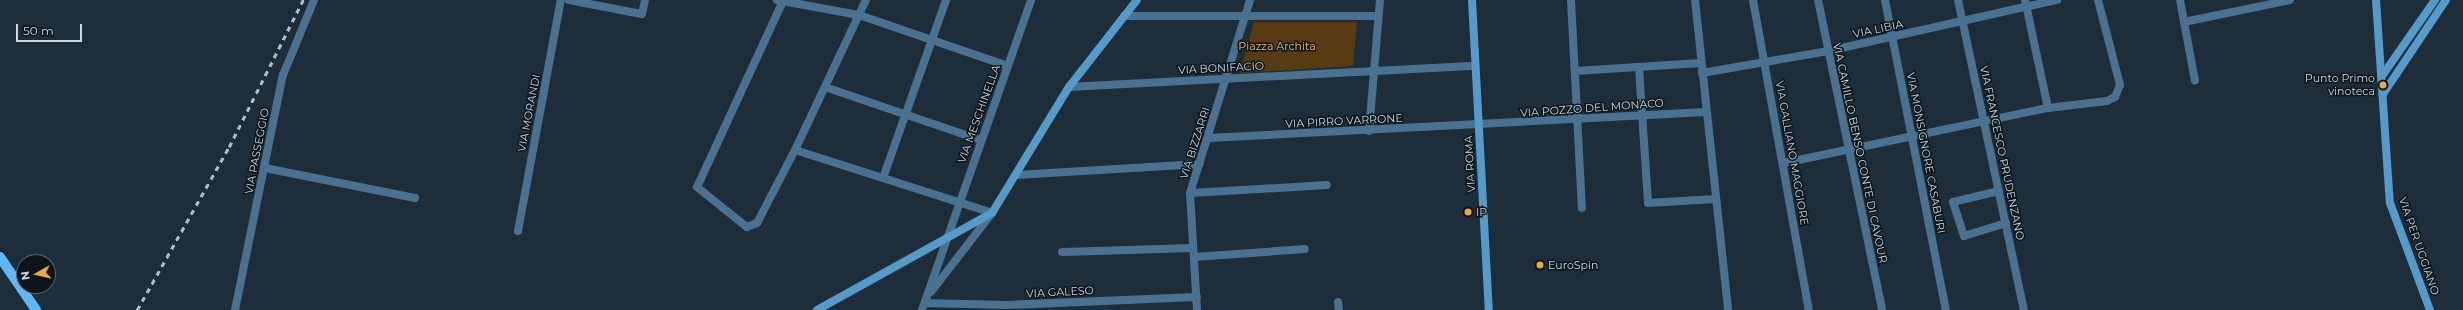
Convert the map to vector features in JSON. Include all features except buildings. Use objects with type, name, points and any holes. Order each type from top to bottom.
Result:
[{"type":"main road","points":[[0,257],[36,310]]},
{"type":"street","name":"VIA PASSEGGIO","points":[[235,310],[283,75],[314,0]]},
{"type":"street","name":"VIA MORANDI","points":[[518,231],[561,0]]},
{"type":"street","points":[[569,0],[642,14],[645,0]]},
{"type":"street","points":[[866,0],[859,15],[825,86],[795,150],[757,223],[747,227],[697,187],[780,1],[859,15],[934,42],[1008,66]]},
{"type":"street","points":[[883,178],[934,42],[946,0]]},
{"type":"street","name":"VIA MESCHINELLA","points":[[925,303],[959,202],[1032,0]]},
{"type":"street","points":[[925,303],[992,213],[1069,87],[1137,0]]},
{"type":"street","name":"VIA BIZZARRI","points":[[1197,310],[1190,193],[1210,138],[1250,0]]},
{"type":"street","points":[[1369,131],[1380,0]]},
{"type":"street","name":"VIA ROMA","points":[[1472,0],[1489,310]]},
{"type":"street","points":[[1571,0],[1582,208]]},
{"type":"street","points":[[1695,0],[1728,310]]},
{"type":"street","name":"VIA GALLIANO MAGGIORE","points":[[1753,0],[1784,163],[1809,310]]},
{"type":"street","name":"VIA CAMILLO BENSO CONTE DI CAVOUR","points":[[1818,0],[1882,310]]},
{"type":"street","name":"VIA MONSIGNORE CASABURI","points":[[1885,0],[1946,310]]},
{"type":"street","name":"VIA FRANCESCO PRUDENZANO","points":[[1958,0],[2024,310]]},
{"type":"street","name":"VIA LIBIA","points":[[1702,72],[1828,50],[1963,23],[2025,4],[2058,0]]},
{"type":"street","points":[[1784,163],[2048,108],[2107,101],[2118,92],[2120,85],[2098,0]]},
{"type":"street","points":[[2180,0],[2195,81]]},
{"type":"street","points":[[2184,22],[2290,0]]},
{"type":"street","points":[[2376,0],[2382,76]]},
{"type":"street","points":[[2382,76],[2435,0]]},
{"type":"street","points":[[2383,94],[2446,0]]},
{"type":"street","points":[[2025,4],[2048,108]]},
{"type":"street","points":[[1124,16],[1378,16]]},
{"type":"street","points":[[1575,71],[1701,63]]},
{"type":"street","points":[[1374,71],[1475,66]]},
{"type":"street","points":[[1639,67],[1644,114],[1648,203],[1716,199]]},
{"type":"street","name":"VIA BONIFACIO","points":[[1069,87],[1374,71]]},
{"type":"street","name":"VIA PER UGGIANO","points":[[2382,76],[2390,203],[2430,310]]},
{"type":"street","points":[[825,86],[908,113],[981,140]]},
{"type":"street","name":"VIA POZZO DEL MONACO","points":[[1479,126],[1644,114],[1706,112]]},
{"type":"street","name":"VIA PIRRO VARRONE","points":[[1210,138],[1479,126]]},
{"type":"street","points":[[795,150],[992,213]]},
{"type":"street","points":[[1016,175],[1200,164]]},
{"type":"street","points":[[265,168],[415,198]]},
{"type":"street","points":[[1190,193],[1328,185]]},
{"type":"street","points":[[1999,191],[1953,202],[1964,236],[2006,223]]},
{"type":"street","points":[[817,310],[947,236],[992,213]]},
{"type":"street","points":[[1062,252],[1193,248]]},
{"type":"street","points":[[1194,257],[1304,249]]},
{"type":"street","name":"VIA GALESO","points":[[925,303],[1008,305],[1197,297]]},
{"type":"green space","name":"Piazza Archita","points":[[1254,22],[1357,22],[1353,66],[1240,73]]},
{"type":"railway","points":[[137,310],[229,147],[303,0]]},
{"type":"place","name":"Punto Primo vinoteca","points":[[2383,85]]},
{"type":"place","name":"IP","points":[[1468,212]]},
{"type":"place","name":"EuroSpin","points":[[1540,265]]}]
